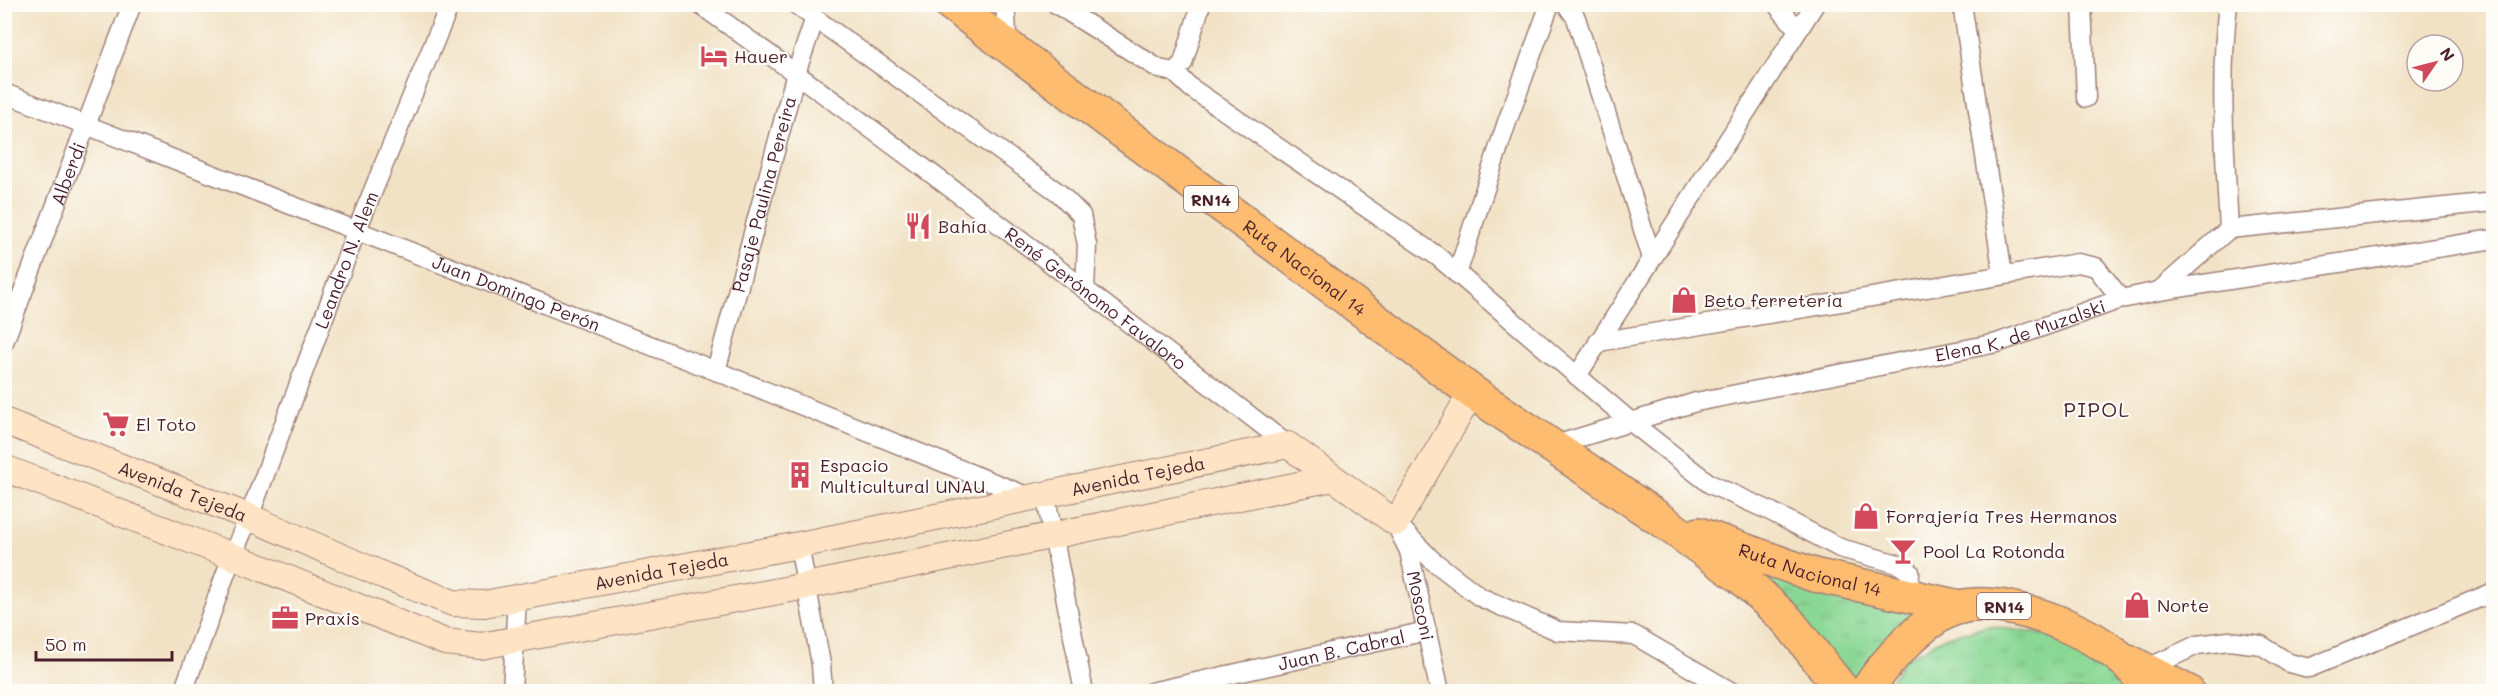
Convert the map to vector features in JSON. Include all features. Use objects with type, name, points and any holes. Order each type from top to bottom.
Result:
[{"type":"highway","name":"Ruta Nacional 14","points":[[951,4],[1472,392],[1664,522],[1742,578],[1788,621],[1844,692]]},
{"type":"highway","name":"Ruta Nacional 14","points":[[1664,522],[1814,575],[1960,607],[1989,604],[2016,608],[2079,631],[2139,673],[2188,692]]},
{"type":"highway","name":"Ruta Nacional 14","points":[[1866,692],[1882,666],[1909,640],[1938,618],[1960,607]]},
{"type":"main road","points":[[1287,445],[1396,523],[1472,392]]},
{"type":"main road","name":"Avenida Tejeda","points":[[4,421],[249,517],[453,603],[484,604],[800,545],[1287,445]]},
{"type":"main road","points":[[4,468],[232,556],[445,642],[481,646],[807,586],[1333,478]]},
{"type":"street","name":"Alberdi","points":[[4,342],[132,4]]},
{"type":"street","name":"Leandro N. Alem","points":[[232,556],[249,517],[356,232],[450,4]]},
{"type":"street","name":"René Gerónomo Favaloro","points":[[699,4],[796,73],[1085,289],[1287,445]]},
{"type":"street","points":[[795,4],[965,124],[1067,201],[1081,215],[1087,245],[1085,289]]},
{"type":"street","points":[[1005,4],[1008,48]]},
{"type":"street","points":[[1056,4],[1159,69],[1174,72],[1191,88],[1437,256],[1631,422],[1710,484],[1770,511],[1840,548],[1898,564],[1910,572],[1909,595]]},
{"type":"street","points":[[1174,72],[1183,63],[1201,4]]},
{"type":"street","points":[[1457,274],[1507,122],[1550,4]]},
{"type":"street","points":[[1566,4],[1576,18],[1652,258]]},
{"type":"street","points":[[1776,4],[1798,30]]},
{"type":"street","points":[[1576,376],[1815,4]]},
{"type":"street","points":[[1962,4],[2002,275]]},
{"type":"street","points":[[2082,4],[2086,98]]},
{"type":"street","points":[[2228,4],[2224,41],[2223,115],[2229,229]]},
{"type":"street","name":"Pasaje Paulina Pereira","points":[[716,371],[796,73],[815,18]]},
{"type":"street","name":"Juan Domingo Perón","points":[[4,93],[1037,496]]},
{"type":"street","points":[[2159,291],[2229,229],[2493,201]]},
{"type":"street","name":"Elena K. de Muzalski","points":[[1552,446],[1696,402],[1997,343],[2121,299],[2159,291],[2493,239]]},
{"type":"street","points":[[1598,342],[2078,263],[2096,267],[2121,299]]},
{"type":"street","points":[[1037,496],[1054,536],[1084,692]]},
{"type":"street","points":[[1396,523],[1432,560],[1480,597],[1558,631],[1634,635],[1732,692]]},
{"type":"street","name":"Mosconi","points":[[1396,523],[1409,551],[1440,692]]},
{"type":"street","points":[[800,545],[824,692]]},
{"type":"street","points":[[183,692],[232,556]]},
{"type":"street","points":[[2139,673],[2197,645],[2229,641],[2261,645],[2289,663],[2309,668],[2493,592]]},
{"type":"street","points":[[512,692],[517,597]]},
{"type":"street","name":"Juan B. Cabral","points":[[1151,692],[1427,631]]},
{"type":"green space","points":[[1724,555],[1927,613],[1856,691]]},
{"type":"green space","points":[[1990,626],[2053,636],[2096,660],[2127,691],[1883,692],[1905,659],[1947,636]]},
{"type":"place","name":"Hauer","points":[[714,56]]},
{"type":"place","name":"Bahía","points":[[918,226]]},
{"type":"place","name":"Beto ferretería","points":[[1684,300]]},
{"type":"place","name":"El Toto","points":[[116,424]]},
{"type":"place","name":"Espacio Multicultural UNAU","points":[[800,475]]},
{"type":"place","name":"Forrajería Tres Hermanos","points":[[1866,516]]},
{"type":"place","name":"Pool La Rotonda","points":[[1903,551]]},
{"type":"place","name":"Norte","points":[[2137,605]]},
{"type":"place","name":"Praxis","points":[[285,618]]},
{"type":"district","name":"PIPOL","points":[[2097,409]]}]
